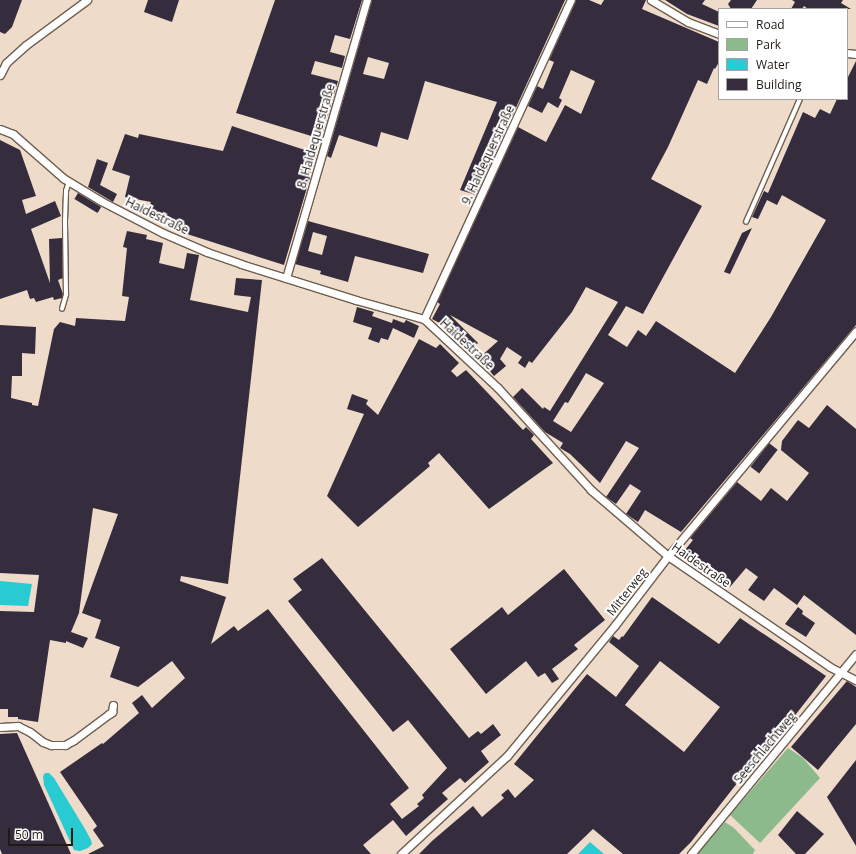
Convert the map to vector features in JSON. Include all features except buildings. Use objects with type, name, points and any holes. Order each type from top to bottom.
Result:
[{"type":"street","points":[[0,75],[6,63],[26,45],[87,0]]},
{"type":"street","name":"8. Haidequerstraße","points":[[286,278],[368,0]]},
{"type":"street","name":"9. Haidequerstraße","points":[[424,319],[571,0]]},
{"type":"street","points":[[651,0],[688,22],[718,34]]},
{"type":"street","name":"Haidestraße","points":[[0,129],[13,134],[69,182],[101,201],[163,233],[207,252],[286,278],[424,319],[498,388],[591,490],[668,556],[830,668],[842,672],[856,680]]},
{"type":"street","name":"Mitterweg","points":[[401,854],[507,756],[615,625],[668,556],[856,330]]},
{"type":"street","name":"Seeschlachtweg","points":[[691,854],[856,654]]},
{"type":"street","points":[[0,727],[18,726],[30,732],[43,742],[51,745],[65,745],[112,712],[112,705]]},
{"type":"lane","points":[[746,222],[800,100]]},
{"type":"lane","points":[[62,310],[66,295],[65,221],[66,191],[69,182]]},
{"type":"green space","points":[[788,748],[803,758],[820,778],[760,843],[730,815]]},
{"type":"green space","points":[[725,822],[734,828],[755,850],[753,854],[696,854]]},
{"type":"water","points":[[0,581],[32,584],[28,606],[0,605]]},
{"type":"water","points":[[45,773],[49,773],[54,778],[85,829],[92,844],[88,848],[80,851],[74,850],[44,785],[43,776]]},
{"type":"water","points":[[590,842],[604,854],[578,854]]}]
